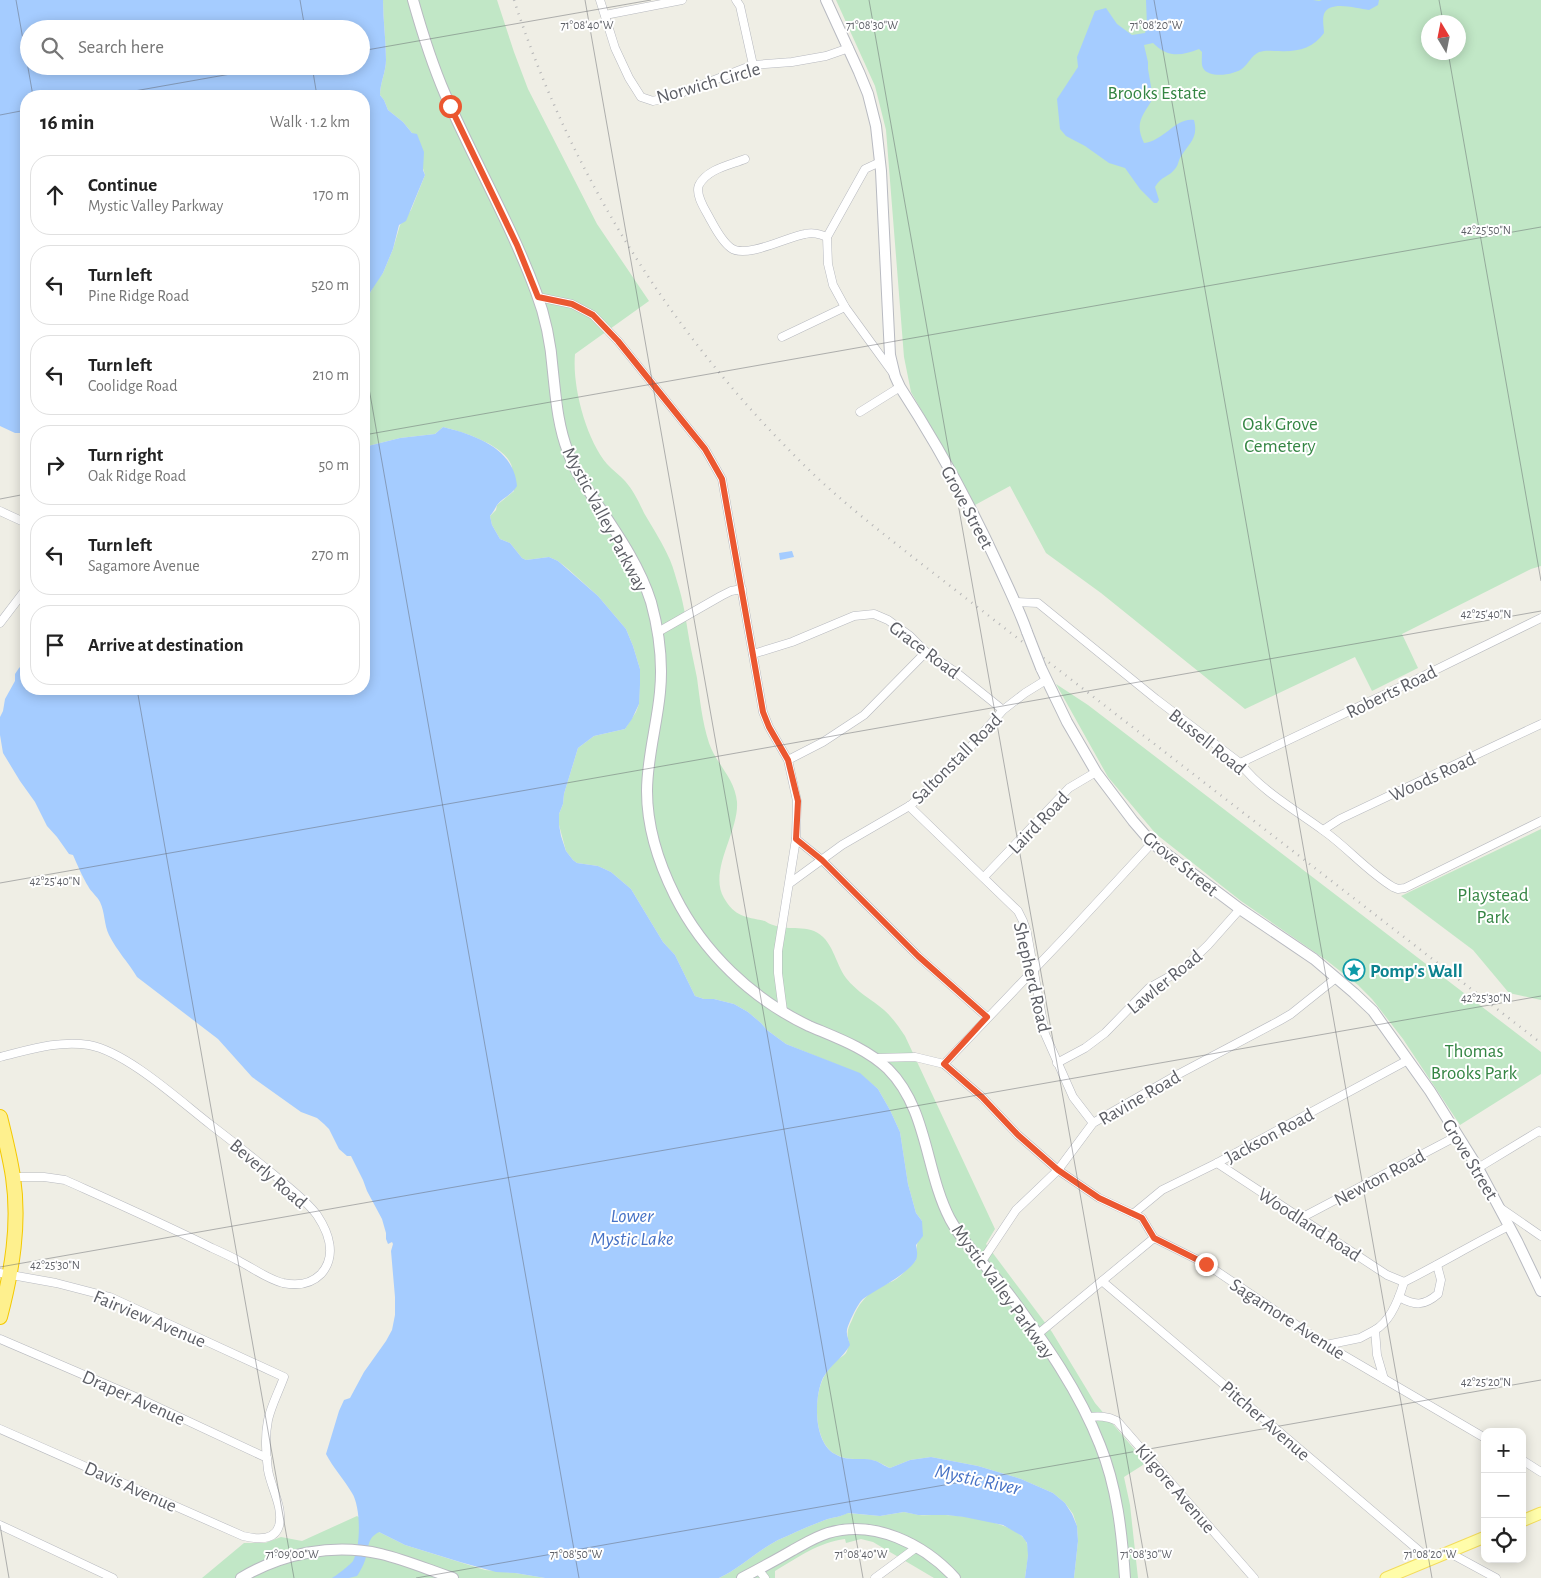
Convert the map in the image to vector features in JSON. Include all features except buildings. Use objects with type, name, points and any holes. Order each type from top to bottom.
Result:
[{"type":"highway","points":[[0,1117],[13,1177],[15,1231],[5,1275],[0,1317]]},
{"type":"main road","name":"Mystic Valley Parkway","points":[[413,0],[444,92],[514,238],[538,297],[550,348],[558,420],[569,455],[583,483],[627,550],[650,601],[658,632],[660,689],[650,755],[647,792],[656,848],[669,885],[688,920],[706,943],[735,976],[752,991],[783,1011],[876,1058],[895,1076],[908,1097],[923,1134],[937,1185],[949,1216],[962,1237],[1005,1289],[1038,1334],[1088,1417],[1107,1464],[1117,1505],[1125,1578]]},
{"type":"main road","name":"Grove Street","points":[[826,0],[849,48],[873,109],[880,162],[890,355],[895,376],[949,468],[981,528],[1016,602],[1046,680],[1067,722],[1096,772],[1132,821],[1152,843],[1240,909],[1314,959],[1373,1011],[1408,1060],[1478,1168],[1541,1292]]},
{"type":"main road","points":[[1526,1519],[1541,1513]]},
{"type":"main road","points":[[742,1578],[819,1537],[847,1530],[864,1530],[887,1534],[905,1540],[941,1564],[955,1578]]},
{"type":"main road","points":[[1386,1578],[1481,1539]]},
{"type":"main road","points":[[241,1578],[287,1558],[321,1551],[351,1550],[371,1552],[402,1560],[453,1578]]},
{"type":"street","name":"Norwich Circle","points":[[600,0],[615,48],[629,78],[641,97],[653,101],[673,96],[753,65],[792,62],[826,56],[849,48]]},
{"type":"street","points":[[605,15],[682,0]]},
{"type":"street","points":[[736,0],[740,6],[753,65]]},
{"type":"street","points":[[745,159],[711,172],[704,177],[698,189],[707,215],[725,243],[732,249],[746,250],[805,234],[817,233],[827,237],[865,169],[880,162]]},
{"type":"street","name":"Grove Street","points":[[827,237],[828,264],[833,285],[845,307],[895,376]]},
{"type":"street","points":[[538,297],[572,304],[593,315],[618,341],[705,449],[722,479],[763,712],[769,727],[788,760],[798,801],[796,839],[778,951],[778,973],[783,1011]]},
{"type":"street","points":[[782,337],[845,307]]},
{"type":"street","points":[[860,412],[900,387]]},
{"type":"street","points":[[0,511],[20,520]]},
{"type":"street","points":[[658,632],[721,596],[731,591],[742,589]]},
{"type":"street","points":[[0,623],[20,597]]},
{"type":"street","name":"Bussell Road","points":[[1016,602],[1038,603],[1156,699],[1240,763],[1244,769],[1268,790],[1323,830],[1388,884],[1398,889],[1541,821]]},
{"type":"street","name":"Grace Road","points":[[753,654],[792,642],[854,616],[874,614],[888,620],[926,652],[957,673],[1004,710]]},
{"type":"street","name":"Roberts Road","points":[[1240,763],[1541,618]]},
{"type":"street","points":[[788,760],[824,742],[864,715],[926,652]]},
{"type":"street","name":"Saltonstall Road","points":[[790,883],[842,845],[908,806],[934,784],[967,751],[1004,710],[1025,693],[1046,680]]},
{"type":"street","name":"Woods Road","points":[[1323,830],[1340,819],[1503,744],[1541,724]]},
{"type":"street","name":"Laird Road","points":[[984,877],[1069,788],[1096,772]]},
{"type":"street","name":"Shepherd Road","points":[[908,806],[984,877],[1021,916],[1027,933],[1045,1034],[1073,1097],[1093,1123]]},
{"type":"street","points":[[796,839],[822,860],[918,956],[987,1017]]},
{"type":"street","points":[[944,1064],[1152,843]]},
{"type":"street","name":"Lawler Road","points":[[1057,1063],[1085,1048],[1105,1033],[1149,988],[1183,969],[1208,945],[1240,909]]},
{"type":"street","name":"Ravine Road","points":[[982,1261],[1016,1210],[1058,1170],[1093,1123],[1279,1021],[1336,978]]},
{"type":"street","name":"Beverly Road","points":[[0,1057],[46,1046],[69,1043],[90,1045],[134,1066],[296,1193],[316,1215],[324,1228],[330,1242],[330,1256],[326,1268],[318,1277],[306,1283],[281,1282],[203,1243],[65,1180],[44,1177],[13,1177]]},
{"type":"street","points":[[876,1058],[916,1057],[944,1064],[982,1097],[1018,1135],[1058,1170],[1099,1198],[1142,1218],[1154,1238],[1038,1334]]},
{"type":"street","name":"Jackson Road","points":[[1133,1214],[1162,1190],[1217,1163],[1408,1060]]},
{"type":"street","points":[[1478,1168],[1539,1131],[1541,1132]]},
{"type":"street","name":"Newton Road","points":[[1301,1218],[1457,1136]]},
{"type":"street","name":"Woodland Road","points":[[1217,1163],[1387,1275],[1404,1282]]},
{"type":"street","points":[[1499,1207],[1541,1236]]},
{"type":"street","points":[[1326,1345],[1360,1338],[1383,1325],[1399,1297],[1404,1282],[1509,1226]]},
{"type":"street","name":"Sagamore Avenue","points":[[1154,1238],[1206,1264],[1326,1345],[1481,1436]]},
{"type":"street","points":[[1399,1297],[1411,1304],[1429,1302],[1438,1294],[1440,1280],[1437,1265]]},
{"type":"street","name":"Fairview Avenue","points":[[5,1275],[56,1283],[110,1297],[284,1377],[268,1419],[267,1458]]},
{"type":"street","name":"Pitcher Avenue","points":[[1102,1281],[1430,1560]]},
{"type":"street","points":[[1375,1330],[1377,1355],[1384,1379]]},
{"type":"street","name":"Draper Avenue","points":[[0,1339],[147,1402],[267,1458]]},
{"type":"street","name":"Kilgore Avenue","points":[[1088,1417],[1100,1416],[1117,1421],[1254,1578]]},
{"type":"street","name":"Davis Avenue","points":[[0,1428],[250,1538],[263,1538],[273,1534],[277,1530],[280,1520],[279,1508],[270,1481],[267,1458]]},
{"type":"street","points":[[1526,1463],[1541,1472]]},
{"type":"street","points":[[0,1524],[113,1578]]},
{"type":"street","points":[[875,1578],[917,1547]]},
{"type":"street","points":[[1448,1552],[1496,1578]]},
{"type":"street","points":[[758,1569],[765,1578]]},
{"type":"green space","points":[[383,0],[497,0],[528,89],[597,224],[649,301],[575,354],[576,381],[582,412],[599,453],[607,464],[631,488],[673,567],[684,611],[709,743],[736,793],[737,802],[734,826],[720,876],[720,887],[724,898],[732,909],[741,915],[765,921],[771,925],[811,930],[820,935],[830,945],[842,972],[850,983],[887,1013],[905,1036],[995,1229],[986,1244],[1052,1332],[1095,1403],[1146,1463],[1124,1477],[1130,1505],[1138,1578],[1074,1578],[1078,1541],[1077,1526],[1073,1514],[1065,1503],[1053,1493],[1021,1479],[978,1466],[931,1457],[910,1460],[890,1468],[876,1461],[845,1458],[835,1454],[822,1439],[817,1417],[818,1394],[825,1375],[837,1360],[847,1352],[849,1326],[857,1309],[872,1292],[896,1279],[916,1260],[922,1221],[916,1213],[908,1184],[900,1132],[878,1089],[860,1074],[786,1044],[767,1030],[748,1012],[734,1004],[695,996],[675,955],[663,942],[631,889],[611,872],[598,866],[577,863],[566,851],[559,825],[559,814],[578,748],[594,736],[625,729],[639,704],[640,669],[626,629],[598,596],[558,561],[549,557],[526,560],[522,558],[510,543],[500,539],[492,525],[490,516],[496,510],[497,505],[514,491],[512,467],[508,459],[502,452],[483,441],[443,427],[435,434],[400,438],[370,446],[370,293],[383,273],[400,225],[411,210],[425,175],[412,133],[403,122],[388,110],[380,95],[386,60]]},
{"type":"green space","name":"Oak Grove Cemetery","points":[[836,0],[1541,0],[1541,566],[1531,569],[1402,634],[1418,668],[1372,691],[1355,657],[1245,709],[1101,593],[1046,553],[1010,486],[975,505],[911,392],[904,357],[886,130],[875,86]]},
{"type":"green space","name":"Thomas Brooks Park","points":[[1056,684],[1088,705],[1541,1052],[1541,1074],[1460,1125],[1403,1039],[1372,999],[1358,985],[1326,960],[1241,901],[1156,834],[1108,777]]},
{"type":"green space","name":"Playstead Park","points":[[1541,829],[1541,1000],[1509,993],[1473,950],[1401,896]]},
{"type":"green space","points":[[904,1512],[919,1515],[943,1515],[978,1519],[1004,1526],[1014,1531],[1023,1537],[1028,1548],[1025,1578],[934,1578],[873,1542],[861,1539],[846,1543],[845,1539],[826,1543],[800,1556],[775,1571],[775,1578],[719,1578],[778,1540],[825,1520],[847,1513],[880,1516]]},
{"type":"green space","points":[[357,1516],[379,1532],[405,1545],[485,1570],[545,1578],[202,1578],[244,1543],[265,1543],[281,1537],[302,1541]]},
{"type":"water","points":[[0,0],[383,0],[386,60],[380,95],[388,110],[403,122],[412,133],[417,134],[424,152],[423,170],[425,175],[406,221],[399,225],[393,249],[383,273],[370,293],[370,90],[20,90],[20,433],[15,433],[0,426]]},
{"type":"water","points":[[1146,0],[1379,0],[1378,5],[1369,10],[1344,6],[1331,7],[1324,14],[1324,33],[1315,43],[1298,50],[1259,52],[1243,68],[1234,73],[1216,75],[1206,71],[1202,66],[1202,52],[1199,49],[1175,54],[1164,51],[1153,43],[1144,45],[1153,98],[1140,124],[1144,143],[1158,138],[1181,122],[1194,120],[1195,127],[1194,137],[1180,158],[1176,168],[1155,187],[1159,200],[1157,203],[1154,203],[1140,189],[1125,168],[1109,163],[1085,146],[1066,136],[1060,129],[1057,99],[1078,67],[1077,57],[1095,11],[1106,8],[1117,24],[1132,35],[1145,33],[1147,26]]},
{"type":"water","name":"Lower Mystic Lake","points":[[443,427],[468,434],[491,445],[501,453],[509,462],[517,486],[499,503],[490,516],[492,525],[500,539],[510,543],[522,558],[526,560],[549,557],[558,561],[598,596],[626,629],[633,646],[640,669],[639,704],[625,729],[594,736],[578,748],[559,814],[561,836],[566,851],[577,863],[598,866],[611,872],[631,889],[663,942],[675,955],[695,996],[734,1004],[748,1012],[767,1030],[786,1044],[860,1073],[878,1089],[900,1132],[908,1184],[916,1213],[922,1221],[923,1236],[916,1245],[917,1258],[912,1266],[863,1299],[849,1323],[847,1336],[850,1345],[826,1373],[820,1386],[817,1419],[823,1440],[828,1448],[840,1457],[876,1461],[890,1468],[910,1460],[931,1457],[978,1466],[1021,1479],[1053,1493],[1065,1503],[1077,1526],[1078,1541],[1074,1578],[1025,1578],[1028,1555],[1027,1543],[1022,1536],[1003,1525],[964,1517],[918,1515],[904,1512],[880,1516],[848,1513],[825,1520],[778,1540],[719,1578],[545,1578],[496,1572],[405,1545],[379,1532],[370,1540],[365,1562],[357,1576],[332,1578],[353,1561],[359,1537],[359,1527],[355,1499],[326,1454],[344,1400],[350,1398],[364,1372],[392,1330],[395,1315],[391,1251],[393,1244],[392,1242],[388,1244],[382,1219],[351,1156],[347,1156],[339,1149],[329,1129],[317,1118],[301,1112],[252,1077],[218,1039],[137,977],[109,935],[100,902],[86,883],[73,855],[69,854],[47,826],[35,802],[3,753],[0,717],[5,699],[15,681],[15,674],[20,667],[20,695],[370,695],[370,446],[400,438],[435,434]]},
{"type":"water","points":[[792,551],[794,557],[780,560],[779,553]]},
{"type":"railway","points":[[514,0],[537,65],[565,128],[596,189],[630,249],[668,306],[710,361],[754,413],[802,463],[843,501],[914,558],[1541,1043]]},
{"type":"place","name":"Pomp's Wall","points":[[1354,970]]},
{"type":"route","points":[[450,106],[517,245],[538,297],[572,304],[593,315],[618,341],[705,449],[722,479],[763,712],[769,727],[788,760],[798,801],[796,839],[822,860],[918,956],[987,1017],[944,1064],[982,1097],[1018,1135],[1058,1170],[1099,1198],[1142,1218],[1154,1238],[1206,1264]]},
{"type":"park label","name":"Brooks Estate","points":[[1157,92]]},
{"type":"water label","name":"Mystic River","points":[[978,1479]]}]
